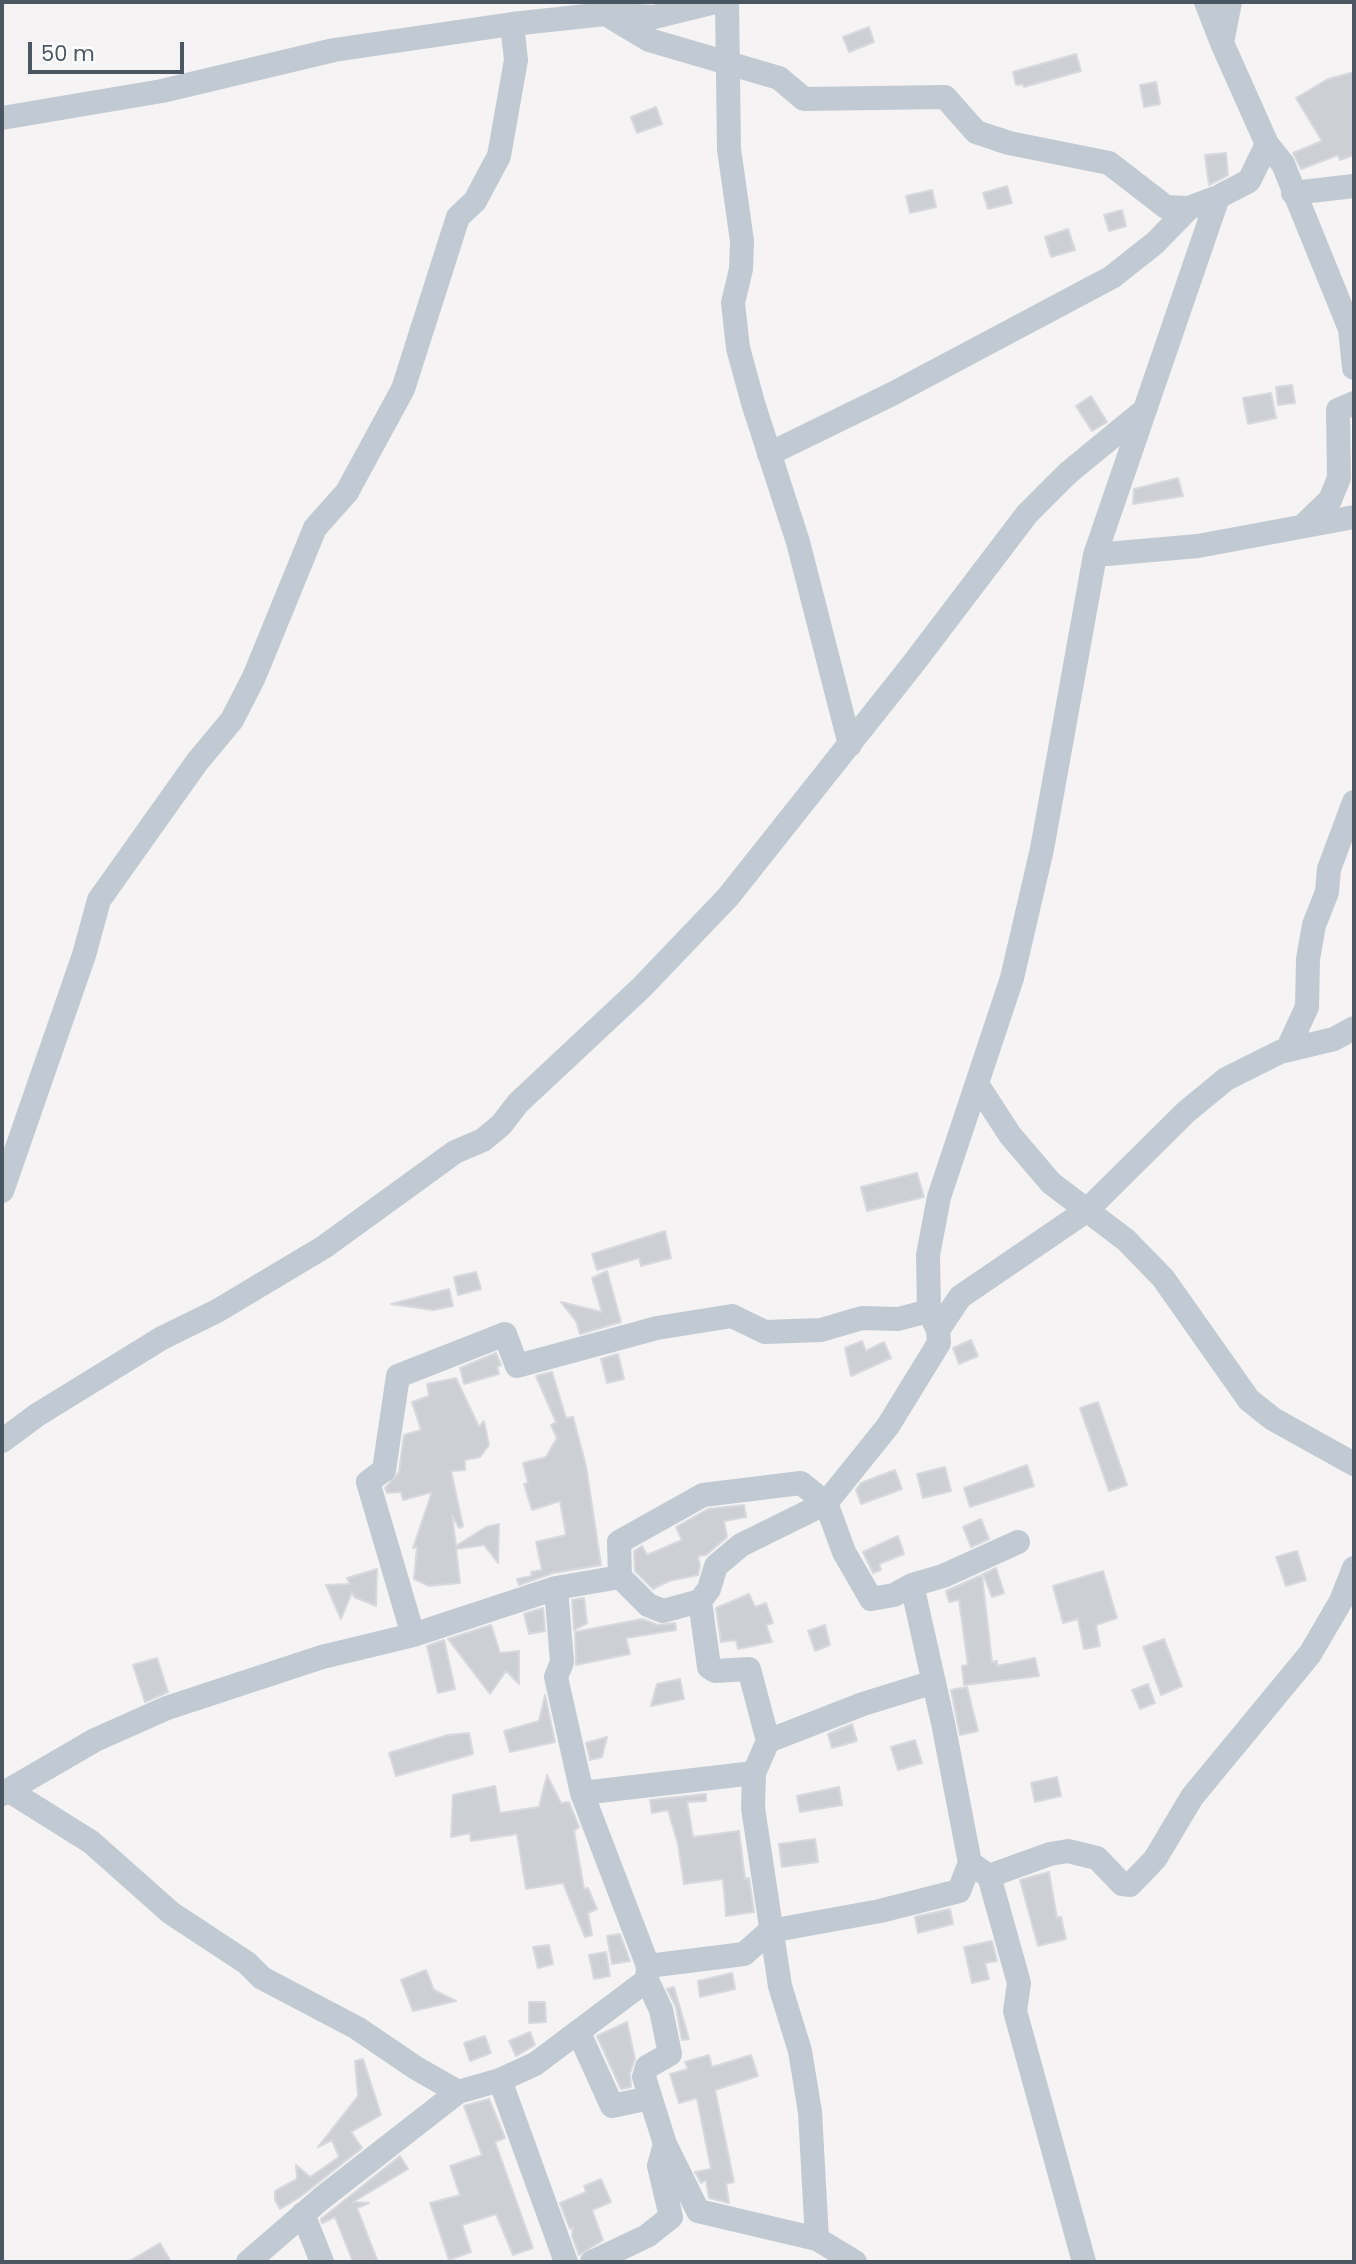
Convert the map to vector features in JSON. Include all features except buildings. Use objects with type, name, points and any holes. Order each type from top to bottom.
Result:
[{"type":"street","points":[[2,118],[162,91],[334,50],[512,24],[551,12],[654,17],[715,2]]},
{"type":"street","points":[[727,2],[730,63],[729,149],[742,242],[741,269],[733,303],[738,348],[798,542],[850,745]]},
{"type":"street","points":[[1228,3],[1222,43],[1267,144],[1283,164],[1352,328],[1354,368]]},
{"type":"street","points":[[605,14],[649,40],[779,78],[804,99],[946,97],[975,132],[1009,143],[1103,161],[1159,204],[1173,209],[1189,208],[1249,181],[1267,144]]},
{"type":"street","points":[[2,1191],[84,956],[99,900],[197,762],[232,720],[254,677],[315,528],[348,492],[402,389],[458,217],[475,201],[499,156],[516,60],[512,24]]},
{"type":"street","points":[[1293,193],[1354,187]]},
{"type":"street","points":[[1018,1542],[943,1576],[912,1585],[894,1595],[871,1599],[844,1552],[826,1503],[801,1483],[703,1494],[619,1542],[620,1577],[648,1605],[663,1611],[700,1601],[709,1589],[716,1566],[741,1545],[826,1503],[888,1426],[939,1343],[934,1320],[928,1255],[939,1197],[1012,978],[1042,849],[1095,555],[1218,197]]},
{"type":"street","points":[[769,454],[891,394],[1112,277],[1155,243],[1189,208]]},
{"type":"street","points":[[1305,524],[1330,500],[1339,478],[1338,410],[1354,402]]},
{"type":"street","points":[[2,1441],[37,1415],[162,1338],[217,1311],[324,1247],[454,1152],[483,1140],[641,988],[728,897],[850,745],[1027,514],[1068,473],[1142,412]]},
{"type":"street","points":[[1095,555],[1193,547],[1354,517]]},
{"type":"street","points":[[1287,1050],[1307,1007],[1308,959],[1314,925],[1325,901],[1329,869],[1354,802]]},
{"type":"street","points":[[413,1635],[368,1482],[384,1470],[398,1376],[505,1334],[517,1366],[657,1328],[732,1316],[765,1332],[821,1330],[862,1318],[934,1320],[960,1297],[1086,1210],[1226,1079],[1287,1050],[1334,1039],[1354,1028]]},
{"type":"street","points":[[977,1084],[1010,1135],[1040,1171],[1126,1240],[1163,1278],[1249,1400],[1273,1419],[1354,1464]]},
{"type":"street","points":[[248,2262],[303,2214],[458,2092],[500,2080],[535,2064],[579,2033],[648,1973],[744,1954],[770,1931],[880,1911],[959,1891],[979,1869],[1062,1850],[1097,1858],[1122,1884],[1130,1885],[1155,1859],[1192,1797],[1310,1654],[1341,1601],[1354,1568]]},
{"type":"street","points":[[5,1792],[95,1740],[167,1708],[322,1657],[413,1635],[556,1588],[620,1577]]},
{"type":"street","points":[[912,1585],[979,1869],[1019,1983],[1015,2011],[1084,2262]]},
{"type":"street","points":[[556,1588],[562,1662],[556,1677],[582,1793],[661,2010],[670,2054],[647,2067],[644,2077],[665,2144],[698,2211],[817,2239],[855,2262]]},
{"type":"street","points":[[700,1601],[709,1667],[715,1671],[749,1669],[768,1741],[754,1773],[752,1808],[780,1986],[800,2052],[810,2112],[817,2239]]},
{"type":"street","points":[[768,1741],[863,1704],[934,1682]]},
{"type":"street","points":[[582,1793],[754,1773]]},
{"type":"street","points":[[5,1792],[85,1838],[172,1913],[247,1963],[262,1978],[357,2028],[416,2068],[458,2092]]},
{"type":"street","points":[[579,2033],[612,2106],[650,2098]]},
{"type":"street","points":[[500,2080],[566,2262]]},
{"type":"street","points":[[592,2262],[647,2236],[671,2217],[659,2166],[665,2144]]},
{"type":"street","points":[[303,2214],[322,2262]]}]
